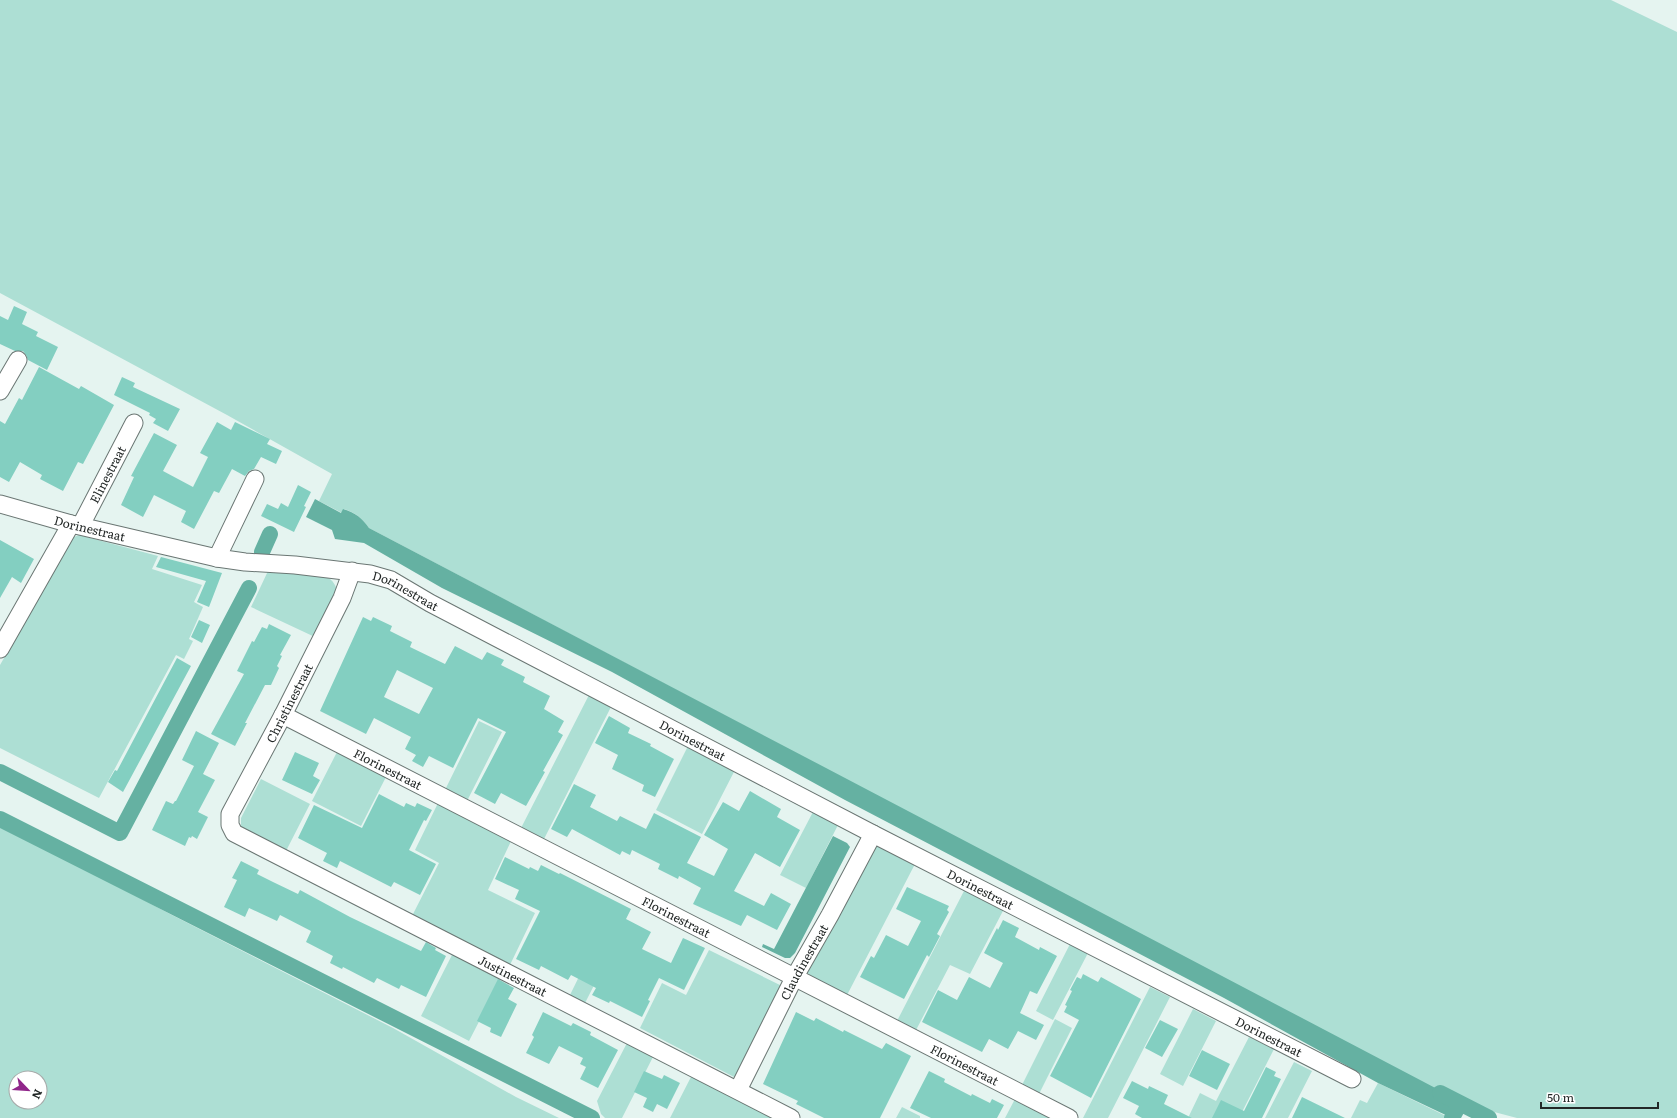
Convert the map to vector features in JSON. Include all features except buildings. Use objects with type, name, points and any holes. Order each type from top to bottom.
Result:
[{"type":"street","points":[[0,391],[18,360]]},
{"type":"street","name":"Elinestraat","points":[[0,649],[76,524],[134,423]]},
{"type":"street","points":[[217,558],[255,479]]},
{"type":"street","name":"Dorinestraat","points":[[0,504],[217,558],[245,562],[352,571],[391,580],[430,603],[873,834],[1352,1079]]},
{"type":"street","name":"Christinestraat","points":[[234,833],[230,825],[230,814],[283,715],[342,598],[352,571]]},
{"type":"street","name":"Florinestraat","points":[[283,715],[1069,1118]]},
{"type":"street","name":"Justinestraat","points":[[234,833],[791,1118]]},
{"type":"street","name":"Claudinestraat","points":[[738,1090],[794,978],[830,915],[873,834]]},
{"type":"shaded area","points":[[0,0],[1611,0],[1677,32],[1677,1118],[1517,1118],[1460,1103],[369,528],[352,512],[344,509],[342,513],[319,501],[332,474],[227,415],[0,293]]},
{"type":"shaded area","points":[[315,499],[341,513],[343,509],[352,512],[369,528],[1462,1102],[1452,1118],[1378,1083],[1224,998],[845,800],[612,672],[442,588],[364,543],[335,539],[332,530],[306,517]]},
{"type":"shaded area","points":[[79,535],[158,556],[152,569],[202,585],[194,602],[203,607],[189,639],[193,641],[184,659],[176,655],[99,798],[0,748],[0,665],[74,537]]},
{"type":"shaded area","points":[[268,571],[300,572],[324,576],[330,579],[336,586],[338,592],[317,638],[251,607]]},
{"type":"shaded area","points":[[590,693],[612,705],[543,841],[520,830]]},
{"type":"shaded area","points":[[479,721],[502,732],[467,801],[445,790]]},
{"type":"shaded area","points":[[689,744],[736,768],[702,834],[656,810]]},
{"type":"shaded area","points":[[338,750],[387,775],[361,826],[312,801]]},
{"type":"shaded area","points":[[261,779],[310,804],[286,851],[241,827],[241,818]]},
{"type":"shaded area","points":[[439,801],[512,839],[488,890],[535,913],[509,967],[412,916],[439,863],[415,850]]},
{"type":"shaded area","points":[[814,810],[839,823],[806,888],[780,875]]},
{"type":"shaded area","points":[[0,823],[168,913],[393,1028],[516,1097],[559,1118],[0,1118]]},
{"type":"shaded area","points":[[833,836],[847,843],[850,847],[795,953],[790,958],[785,958],[762,947],[763,944],[774,949]]},
{"type":"shaded area","points":[[878,846],[915,864],[846,997],[811,978],[808,973],[809,965],[874,847]]},
{"type":"shaded area","points":[[965,889],[1004,909],[970,974],[950,965],[915,1032],[896,1023]]},
{"type":"shaded area","points":[[1070,944],[1088,953],[1053,1020],[1036,1011]]},
{"type":"shaded area","points":[[594,946],[610,954],[585,1003],[570,995]]},
{"type":"shaded area","points":[[709,950],[782,986],[736,1078],[640,1028],[662,983],[686,995]]},
{"type":"shaded area","points":[[454,951],[503,975],[469,1041],[421,1016]]},
{"type":"shaded area","points":[[1150,987],[1170,997],[1108,1118],[1083,1118]]},
{"type":"shaded area","points":[[1193,1009],[1216,1021],[1183,1086],[1160,1074]]},
{"type":"shaded area","points":[[1055,1019],[1072,1028],[1038,1096],[1021,1087]]},
{"type":"shaded area","points":[[1249,1037],[1274,1049],[1241,1114],[1214,1118],[1188,1118],[1200,1093],[1216,1101]]},
{"type":"shaded area","points":[[628,1041],[655,1053],[622,1118],[605,1118],[601,1114],[597,1101]]},
{"type":"shaded area","points":[[1294,1062],[1312,1071],[1288,1118],[1265,1118]]},
{"type":"shaded area","points":[[693,1073],[779,1118],[670,1118]]},
{"type":"shaded area","points":[[1378,1083],[1448,1118],[1351,1118],[1360,1100],[1367,1103]]},
{"type":"shaded area","points":[[1015,1099],[1053,1118],[1005,1118]]},
{"type":"shaded area","points":[[902,1107],[920,1116],[920,1118],[896,1118]]},
{"type":"waterway","points":[[262,552],[270,534]]},
{"type":"waterway","points":[[0,772],[120,833],[249,588]]},
{"type":"waterway","points":[[0,819],[592,1118]]},
{"type":"waterway","points":[[1440,1093],[1489,1118]]},
{"type":"waterway","points":[[1452,1118],[1460,1103]]}]
